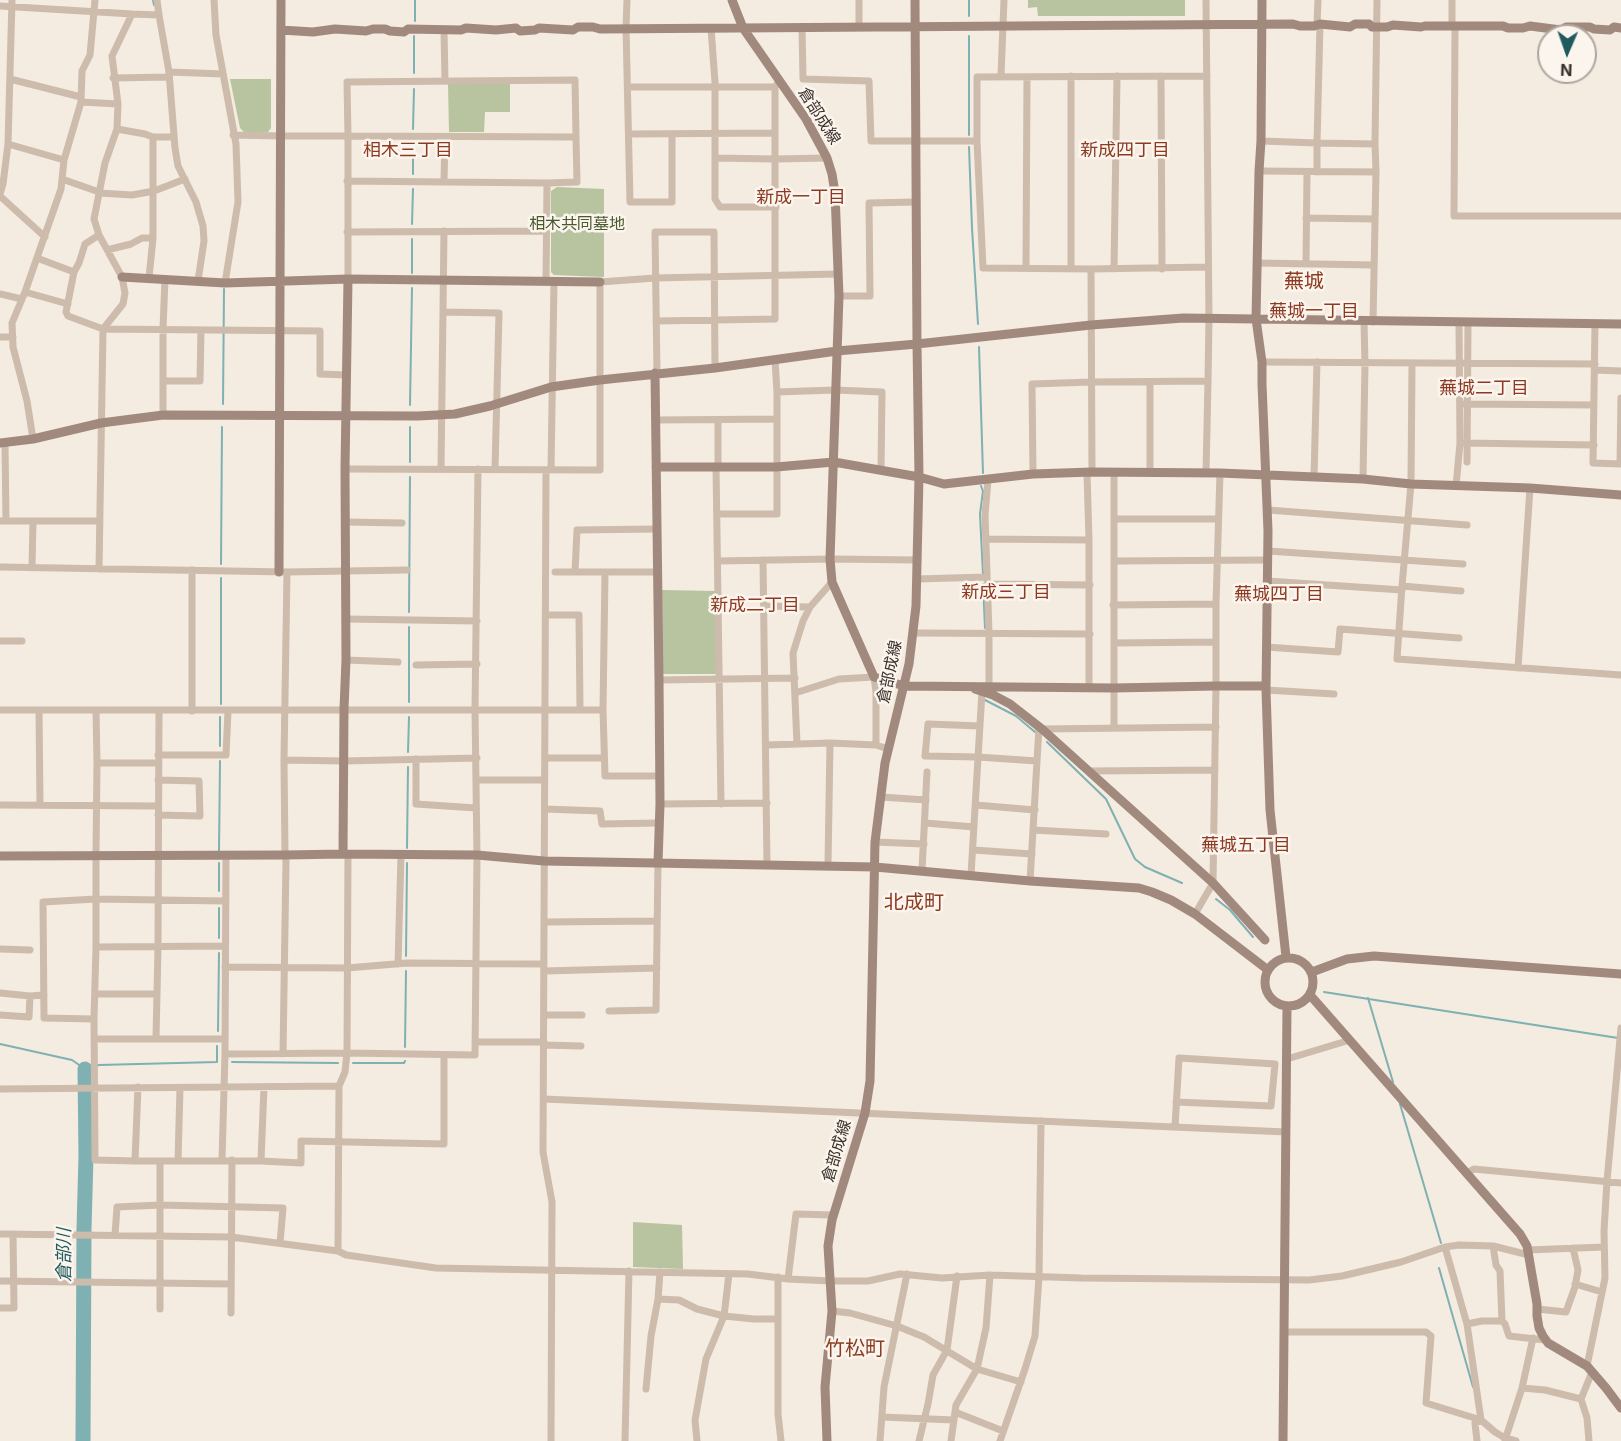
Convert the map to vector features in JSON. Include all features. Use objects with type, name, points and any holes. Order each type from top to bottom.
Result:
[{"type":"street","points":[[33,439],[27,401],[13,346],[12,323],[61,189],[64,160],[81,99],[82,71],[90,55],[95,0]]},
{"type":"street","points":[[157,0],[169,74],[178,166],[196,202],[202,226],[204,241],[198,281]]},
{"type":"street","points":[[214,0],[216,35],[236,144],[238,202],[225,283]]},
{"type":"street","points":[[281,0],[279,414],[286,861],[283,1054]]},
{"type":"street","points":[[627,0],[630,202],[672,201],[672,134]]},
{"type":"street","name":"倉部成線","points":[[732,0],[743,28],[777,84],[806,119],[827,158],[832,174],[835,193],[839,296],[830,559],[832,582],[874,677]]},
{"type":"street","points":[[859,0],[860,27]]},
{"type":"street","name":"倉部成線","points":[[827,1441],[825,1387],[832,1311],[828,1246],[833,1215],[865,1113],[870,1081],[875,842],[885,763],[914,633],[919,477],[915,0]]},
{"type":"street","points":[[1001,76],[1004,0]]},
{"type":"street","points":[[1206,0],[1209,319],[1206,473]]},
{"type":"street","points":[[1262,0],[1256,320],[1262,362],[1268,510],[1266,688],[1270,810],[1286,957]]},
{"type":"street","points":[[1317,172],[1318,0]]},
{"type":"street","points":[[1363,479],[1365,364],[1374,265],[1377,0]]},
{"type":"street","points":[[1452,0],[1454,216],[1621,216]]},
{"type":"street","points":[[12,4],[8,144],[0,195],[45,237]]},
{"type":"street","points":[[0,6],[12,4],[94,12],[159,15]]},
{"type":"street","points":[[99,569],[103,329],[123,304],[125,293],[122,277],[99,235],[94,219],[105,163],[117,129],[118,104],[111,56],[132,14]]},
{"type":"street","points":[[281,30],[314,32],[335,29],[366,31],[373,29],[404,32],[408,29],[496,30],[516,28],[520,31],[540,28],[573,30],[578,27],[600,29],[1293,24],[1350,27],[1355,24],[1370,24],[1372,27],[1406,25],[1409,27],[1503,26],[1523,28],[1530,26],[1561,30],[1566,27],[1610,30],[1614,27],[1621,27]]},
{"type":"street","points":[[711,28],[715,87],[715,199],[720,207],[776,207]]},
{"type":"street","points":[[802,28],[804,79],[869,81],[871,141],[977,141]]},
{"type":"street","points":[[444,30],[444,81]]},
{"type":"street","points":[[113,78],[169,74],[223,74]]},
{"type":"street","points":[[1071,76],[1071,269]]},
{"type":"street","points":[[1114,269],[1117,76]]},
{"type":"street","points":[[1161,76],[1162,269]]},
{"type":"street","points":[[1207,76],[977,77],[977,141],[983,268],[1208,267]]},
{"type":"street","points":[[1026,268],[1027,77]]},
{"type":"street","points":[[10,79],[81,99],[118,104]]},
{"type":"street","points":[[338,1251],[339,1086],[345,1071],[347,1053],[344,709],[348,279],[347,232],[347,181],[348,136],[347,82],[575,80],[577,182],[347,181]]},
{"type":"street","points":[[628,87],[777,84],[775,319],[656,321]]},
{"type":"street","points":[[0,123],[9,124]]},
{"type":"street","points":[[117,129],[153,137],[174,137]]},
{"type":"street","points":[[629,134],[775,133]]},
{"type":"street","points":[[233,135],[576,137]]},
{"type":"street","points":[[149,278],[153,238],[153,137]]},
{"type":"street","points":[[444,182],[445,137]]},
{"type":"street","points":[[1261,141],[1375,144]]},
{"type":"street","points":[[8,144],[64,160]]},
{"type":"street","points":[[716,158],[827,158]]},
{"type":"street","points":[[1259,171],[1376,172]]},
{"type":"street","points":[[1306,264],[1307,172]]},
{"type":"street","points":[[62,179],[99,192],[132,195],[154,191],[185,180]]},
{"type":"street","points":[[547,183],[546,231],[550,281],[552,387],[544,780],[543,1152],[552,1202],[551,1441],[556,1441]]},
{"type":"street","points":[[839,296],[870,296],[870,203],[916,202]]},
{"type":"street","points":[[1306,218],[1375,219]]},
{"type":"street","points":[[441,469],[444,231]]},
{"type":"street","points":[[347,232],[546,231]]},
{"type":"street","points":[[609,1011],[656,1010],[660,804],[655,232],[714,232],[715,368]]},
{"type":"street","points":[[99,235],[85,243],[74,272],[66,312],[68,316],[103,329],[320,331],[320,374],[347,375]]},
{"type":"street","points":[[107,250],[131,244],[142,238],[153,238]]},
{"type":"street","points":[[37,258],[74,272]]},
{"type":"street","points":[[1257,263],[1374,265]]},
{"type":"street","points":[[1089,688],[1091,269]]},
{"type":"street","points":[[122,277],[225,283],[348,279],[600,282],[655,278],[838,274]]},
{"type":"street","points":[[163,415],[165,279]]},
{"type":"street","points":[[345,469],[600,470],[600,282]]},
{"type":"street","points":[[0,294],[24,295],[68,304]]},
{"type":"street","points":[[443,312],[499,313],[495,469]]},
{"type":"street","points":[[99,521],[3,521],[3,443],[33,439],[101,423],[163,415],[454,414],[552,387],[600,380],[715,368],[837,351],[1183,318],[1621,324]]},
{"type":"street","points":[[1463,323],[1458,364],[1464,404]]},
{"type":"street","points":[[1463,323],[1468,364],[1464,404],[1464,443],[1467,462]]},
{"type":"street","points":[[1595,324],[1593,463],[1621,464],[1621,398]]},
{"type":"street","points":[[163,381],[200,381],[201,330]]},
{"type":"street","points":[[0,337],[13,338]]},
{"type":"street","points":[[718,514],[777,514],[775,360]]},
{"type":"street","points":[[1262,362],[1595,367],[1621,371]]},
{"type":"street","points":[[1314,477],[1317,362]]},
{"type":"street","points":[[1412,363],[1411,484],[1397,659],[1621,675]]},
{"type":"street","points":[[1033,474],[1032,384],[1208,381]]},
{"type":"street","points":[[1150,382],[1150,472]]},
{"type":"street","points":[[777,392],[835,390],[882,392],[881,470]]},
{"type":"street","points":[[1464,404],[1593,405]]},
{"type":"street","points":[[656,420],[777,419]]},
{"type":"street","points":[[718,420],[721,804]]},
{"type":"street","points":[[1456,486],[1464,443]]},
{"type":"street","points":[[1464,443],[1594,445]]},
{"type":"street","points":[[656,467],[776,466],[834,462],[919,477],[944,484],[1033,474],[1220,473],[1530,488],[1621,495]]},
{"type":"street","points":[[225,1054],[475,1055],[478,469]]},
{"type":"street","points":[[1114,472],[1114,728]]},
{"type":"street","points":[[1195,914],[1213,883],[1220,473]]},
{"type":"street","points":[[971,875],[980,726],[986,689],[989,633],[985,514],[988,480]]},
{"type":"street","points":[[1518,668],[1530,488]]},
{"type":"street","points":[[1268,510],[1467,525]]},
{"type":"street","points":[[1114,519],[1218,519]]},
{"type":"street","points":[[32,568],[33,521]]},
{"type":"street","points":[[346,522],[402,523]]},
{"type":"street","points":[[575,572],[577,530],[656,529]]},
{"type":"street","points":[[986,539],[1089,540]]},
{"type":"street","points":[[1114,561],[1217,561],[1268,556],[1463,564]]},
{"type":"street","points":[[763,560],[768,865]]},
{"type":"street","points":[[718,561],[918,560]]},
{"type":"street","points":[[0,567],[283,572],[407,570]]},
{"type":"street","points":[[192,570],[192,711]]},
{"type":"street","points":[[555,572],[657,572]]},
{"type":"street","points":[[605,573],[603,710],[605,776],[659,776]]},
{"type":"street","points":[[917,579],[1090,585]]},
{"type":"street","points":[[1267,581],[1461,591]]},
{"type":"street","points":[[797,744],[794,653],[802,621],[810,607],[832,582]]},
{"type":"street","points":[[1113,605],[1216,604]]},
{"type":"street","points":[[764,606],[810,607]]},
{"type":"street","points":[[546,615],[579,615],[580,710]]},
{"type":"street","points":[[346,619],[477,621]]},
{"type":"street","points":[[1266,647],[1338,652],[1340,629],[1459,638]]},
{"type":"street","points":[[914,633],[1090,634]]},
{"type":"street","points":[[0,641],[22,641]]},
{"type":"street","points":[[1114,643],[1216,642]]},
{"type":"street","points":[[346,660],[398,662]]},
{"type":"street","points":[[416,665],[477,664]]},
{"type":"street","points":[[874,677],[876,745]]},
{"type":"street","points":[[795,693],[839,679],[874,677],[904,686],[967,686],[986,689],[1216,686],[1334,694]]},
{"type":"street","points":[[659,680],[795,678]]},
{"type":"street","points":[[986,689],[1041,728],[1213,883],[1265,940]]},
{"type":"street","points":[[0,710],[603,710]]},
{"type":"street","points":[[39,710],[39,805]]},
{"type":"street","points":[[96,710],[94,1160],[232,1160],[301,1163],[301,1141],[444,1144],[444,1054]]},
{"type":"street","points":[[156,1038],[159,711]]},
{"type":"street","points":[[97,763],[226,755],[228,711]]},
{"type":"street","points":[[980,726],[928,724],[925,756],[1037,761]]},
{"type":"street","points":[[1041,728],[1216,727]]},
{"type":"street","points":[[1030,881],[1041,728]]},
{"type":"street","points":[[766,745],[830,743],[876,745],[888,749]]},
{"type":"street","points":[[828,865],[830,743]]},
{"type":"street","points":[[284,760],[477,758]]},
{"type":"street","points":[[545,758],[604,758]]},
{"type":"street","points":[[416,759],[416,804],[476,808]]},
{"type":"street","points":[[1088,771],[1215,770]]},
{"type":"street","points":[[922,870],[927,772]]},
{"type":"street","points":[[158,780],[199,781],[200,816],[158,815]]},
{"type":"street","points":[[477,780],[544,780]]},
{"type":"street","points":[[880,797],[926,800]]},
{"type":"street","points":[[660,804],[767,803]]},
{"type":"street","points":[[0,805],[158,806]]},
{"type":"street","points":[[975,805],[1035,810]]},
{"type":"street","points":[[545,809],[600,811],[602,824],[659,823]]},
{"type":"street","points":[[925,823],[974,827]]},
{"type":"street","points":[[1033,830],[1106,834]]},
{"type":"street","points":[[875,842],[924,844]]},
{"type":"street","points":[[973,850],[1032,854]]},
{"type":"street","points":[[398,964],[401,854]]},
{"type":"street","points":[[222,1160],[226,855]]},
{"type":"street","points":[[0,856],[477,855],[544,861],[875,867],[1139,888],[1171,900],[1195,914],[1268,970]]},
{"type":"street","points":[[93,1019],[44,1018],[43,902],[96,899],[226,901]]},
{"type":"street","points":[[544,922],[657,921]]},
{"type":"street","points":[[96,947],[225,946]]},
{"type":"street","points":[[0,949],[30,950]]},
{"type":"street","points":[[1312,972],[1347,959],[1374,956],[1621,974]]},
{"type":"street","points":[[1286,957],[1305,962],[1312,972],[1314,984],[1310,995],[1300,1004],[1287,1006],[1274,1001],[1266,990],[1265,976],[1268,970],[1276,961],[1286,957]]},
{"type":"street","points":[[225,967],[347,968],[398,964],[477,963],[544,967],[657,968]]},
{"type":"street","points":[[0,993],[44,995]]},
{"type":"street","points":[[96,994],[157,994]]},
{"type":"street","points":[[1310,995],[1520,1234],[1527,1246],[1539,1328],[1545,1340],[1589,1369],[1621,1408]]},
{"type":"street","points":[[0,1015],[29,1017],[30,996]]},
{"type":"street","points":[[1282,1441],[1287,1006]]},
{"type":"street","points":[[544,1015],[582,1016]]},
{"type":"street","points":[[1589,1441],[1587,1418],[1581,1400],[1589,1369],[1605,1278],[1607,1181],[1621,1028]]},
{"type":"street","points":[[94,1039],[224,1039]]},
{"type":"street","points":[[1287,1059],[1350,1040]]},
{"type":"street","points":[[476,1042],[581,1046]]},
{"type":"street","points":[[1175,1127],[1176,1102],[1179,1058],[1275,1064],[1271,1106],[1176,1102]]},
{"type":"street","points":[[0,1089],[339,1086]]},
{"type":"street","points":[[135,1161],[138,1087]]},
{"type":"street","points":[[178,1161],[180,1088]]},
{"type":"street","points":[[261,1161],[264,1088]]},
{"type":"street","points":[[544,1099],[1286,1132]]},
{"type":"street","points":[[1000,1441],[1035,1336],[1039,1276],[1041,1121]]},
{"type":"street","points":[[231,1313],[232,1160]]},
{"type":"street","points":[[160,1161],[160,1309]]},
{"type":"street","points":[[1467,1173],[1474,1169],[1621,1183]]},
{"type":"street","points":[[115,1234],[117,1207],[160,1205],[283,1208],[280,1243]]},
{"type":"street","points":[[788,1279],[796,1214],[833,1215]]},
{"type":"street","points":[[0,1234],[231,1237],[338,1251],[346,1255],[436,1268],[748,1274],[831,1281],[868,1281],[900,1274],[942,1278],[990,1275],[1309,1280],[1342,1276],[1459,1245],[1493,1246],[1528,1252],[1604,1247]]},
{"type":"street","points":[[0,1308],[14,1308],[13,1234]]},
{"type":"street","points":[[1493,1246],[1496,1264],[1500,1271],[1502,1321],[1509,1336],[1545,1340]]},
{"type":"street","points":[[1445,1247],[1467,1324],[1481,1420]]},
{"type":"street","points":[[1537,1309],[1566,1312],[1578,1270],[1573,1248]]},
{"type":"street","points":[[626,1441],[629,1271]]},
{"type":"street","points":[[646,1389],[660,1272]]},
{"type":"street","points":[[697,1441],[695,1420],[706,1359],[724,1316],[729,1274]]},
{"type":"street","points":[[880,1441],[884,1387],[907,1274]]},
{"type":"street","points":[[951,1441],[956,1405],[977,1369],[986,1328],[990,1275]]},
{"type":"street","points":[[919,1441],[933,1375],[947,1350],[957,1276]]},
{"type":"street","points":[[778,1277],[777,1414],[781,1441]]},
{"type":"street","points":[[0,1281],[231,1284]]},
{"type":"street","points":[[1575,1284],[1602,1292]]},
{"type":"street","points":[[658,1299],[679,1300],[697,1309],[724,1316],[777,1319]]},
{"type":"street","points":[[832,1311],[850,1313],[897,1326],[924,1337],[977,1369],[1021,1382]]},
{"type":"street","points":[[1467,1324],[1502,1321]]},
{"type":"street","points":[[1284,1332],[1426,1332],[1431,1336],[1426,1403],[1481,1420],[1505,1439],[1516,1441]]},
{"type":"street","points":[[1505,1439],[1522,1388],[1533,1338]]},
{"type":"street","points":[[1522,1388],[1545,1390],[1581,1400]]},
{"type":"street","points":[[956,1412],[1003,1431]]},
{"type":"street","points":[[882,1417],[954,1420]]},
{"type":"street","points":[[1477,1441],[1475,1423],[1481,1420]]},
{"type":"green space","points":[[1028,0],[1185,0],[1185,16],[1038,16],[1037,7],[1028,8]]},
{"type":"green space","points":[[230,79],[271,79],[271,128],[268,132],[244,132],[240,128]]},
{"type":"green space","points":[[448,84],[510,84],[510,112],[485,112],[484,132],[449,132]]},
{"type":"green space","name":"相木共同墓地","points":[[557,187],[604,189],[604,277],[554,275],[551,272],[551,191]]},
{"type":"green space","points":[[662,590],[715,591],[717,674],[663,674]]},
{"type":"green space","points":[[633,1222],[682,1225],[683,1269],[633,1267]]},
{"type":"waterway","points":[[153,0],[154,5]]},
{"type":"waterway","points":[[415,0],[415,21]]},
{"type":"waterway","points":[[969,0],[969,16]]},
{"type":"waterway","points":[[414,36],[414,73]]},
{"type":"waterway","points":[[969,36],[969,135]]},
{"type":"waterway","points":[[413,129],[414,89]]},
{"type":"waterway","points":[[413,144],[413,174]]},
{"type":"waterway","points":[[969,147],[978,324]]},
{"type":"waterway","points":[[412,224],[413,189]]},
{"type":"waterway","points":[[412,239],[412,273]]},
{"type":"waterway","points":[[410,405],[412,288]]},
{"type":"waterway","points":[[223,404],[224,289]]},
{"type":"waterway","points":[[979,347],[983,473]]},
{"type":"waterway","points":[[221,564],[222,427]]},
{"type":"waterway","points":[[410,427],[410,462]]},
{"type":"waterway","points":[[409,612],[410,477]]},
{"type":"waterway","points":[[981,486],[983,491],[980,514],[983,574]]},
{"type":"waterway","points":[[221,578],[221,704]]},
{"type":"waterway","points":[[983,584],[985,628]]},
{"type":"waterway","points":[[409,627],[409,702]]},
{"type":"waterway","points":[[985,700],[1016,716],[1035,732]]},
{"type":"waterway","points":[[220,717],[220,746]]},
{"type":"waterway","points":[[408,752],[409,717]]},
{"type":"waterway","points":[[1047,742],[1106,799],[1135,859],[1145,867],[1182,883]]},
{"type":"waterway","points":[[219,851],[220,761]]},
{"type":"waterway","points":[[407,848],[408,767]]},
{"type":"waterway","points":[[219,863],[219,891]]},
{"type":"waterway","points":[[406,956],[407,863]]},
{"type":"waterway","points":[[1216,899],[1230,910],[1253,937]]},
{"type":"waterway","points":[[219,908],[219,938]]},
{"type":"waterway","points":[[218,1031],[219,953]]},
{"type":"waterway","points":[[405,1047],[406,971]]},
{"type":"waterway","points":[[1324,992],[1618,1038]]},
{"type":"waterway","points":[[1368,998],[1393,1082]]},
{"type":"waterway","points":[[0,1044],[72,1060],[85,1069],[99,1065],[217,1062],[217,1046]]},
{"type":"waterway","points":[[353,1063],[404,1063],[405,1061]]},
{"type":"waterway","points":[[232,1062],[338,1063]]},
{"type":"waterway","name":"倉部川","points":[[83,1441],[85,1069]]},
{"type":"waterway","points":[[1400,1104],[1441,1243]]},
{"type":"waterway","points":[[1439,1268],[1473,1387]]},
{"type":"district","name":"相木三丁目","points":[[408,151]]},
{"type":"district","name":"新成四丁目","points":[[1125,151]]},
{"type":"district","name":"新成一丁目","points":[[801,198]]},
{"type":"district","name":"蕪城","points":[[1304,282]]},
{"type":"district","name":"蕪城一丁目","points":[[1314,312]]},
{"type":"district","name":"蕪城二丁目","points":[[1484,389]]},
{"type":"district","name":"新成三丁目","points":[[1006,593]]},
{"type":"district","name":"蕪城四丁目","points":[[1279,595]]},
{"type":"district","name":"新成二丁目","points":[[755,606]]},
{"type":"district","name":"蕪城五丁目","points":[[1246,846]]},
{"type":"district","name":"北成町","points":[[914,903]]},
{"type":"district","name":"竹松町","points":[[855,1349]]}]
